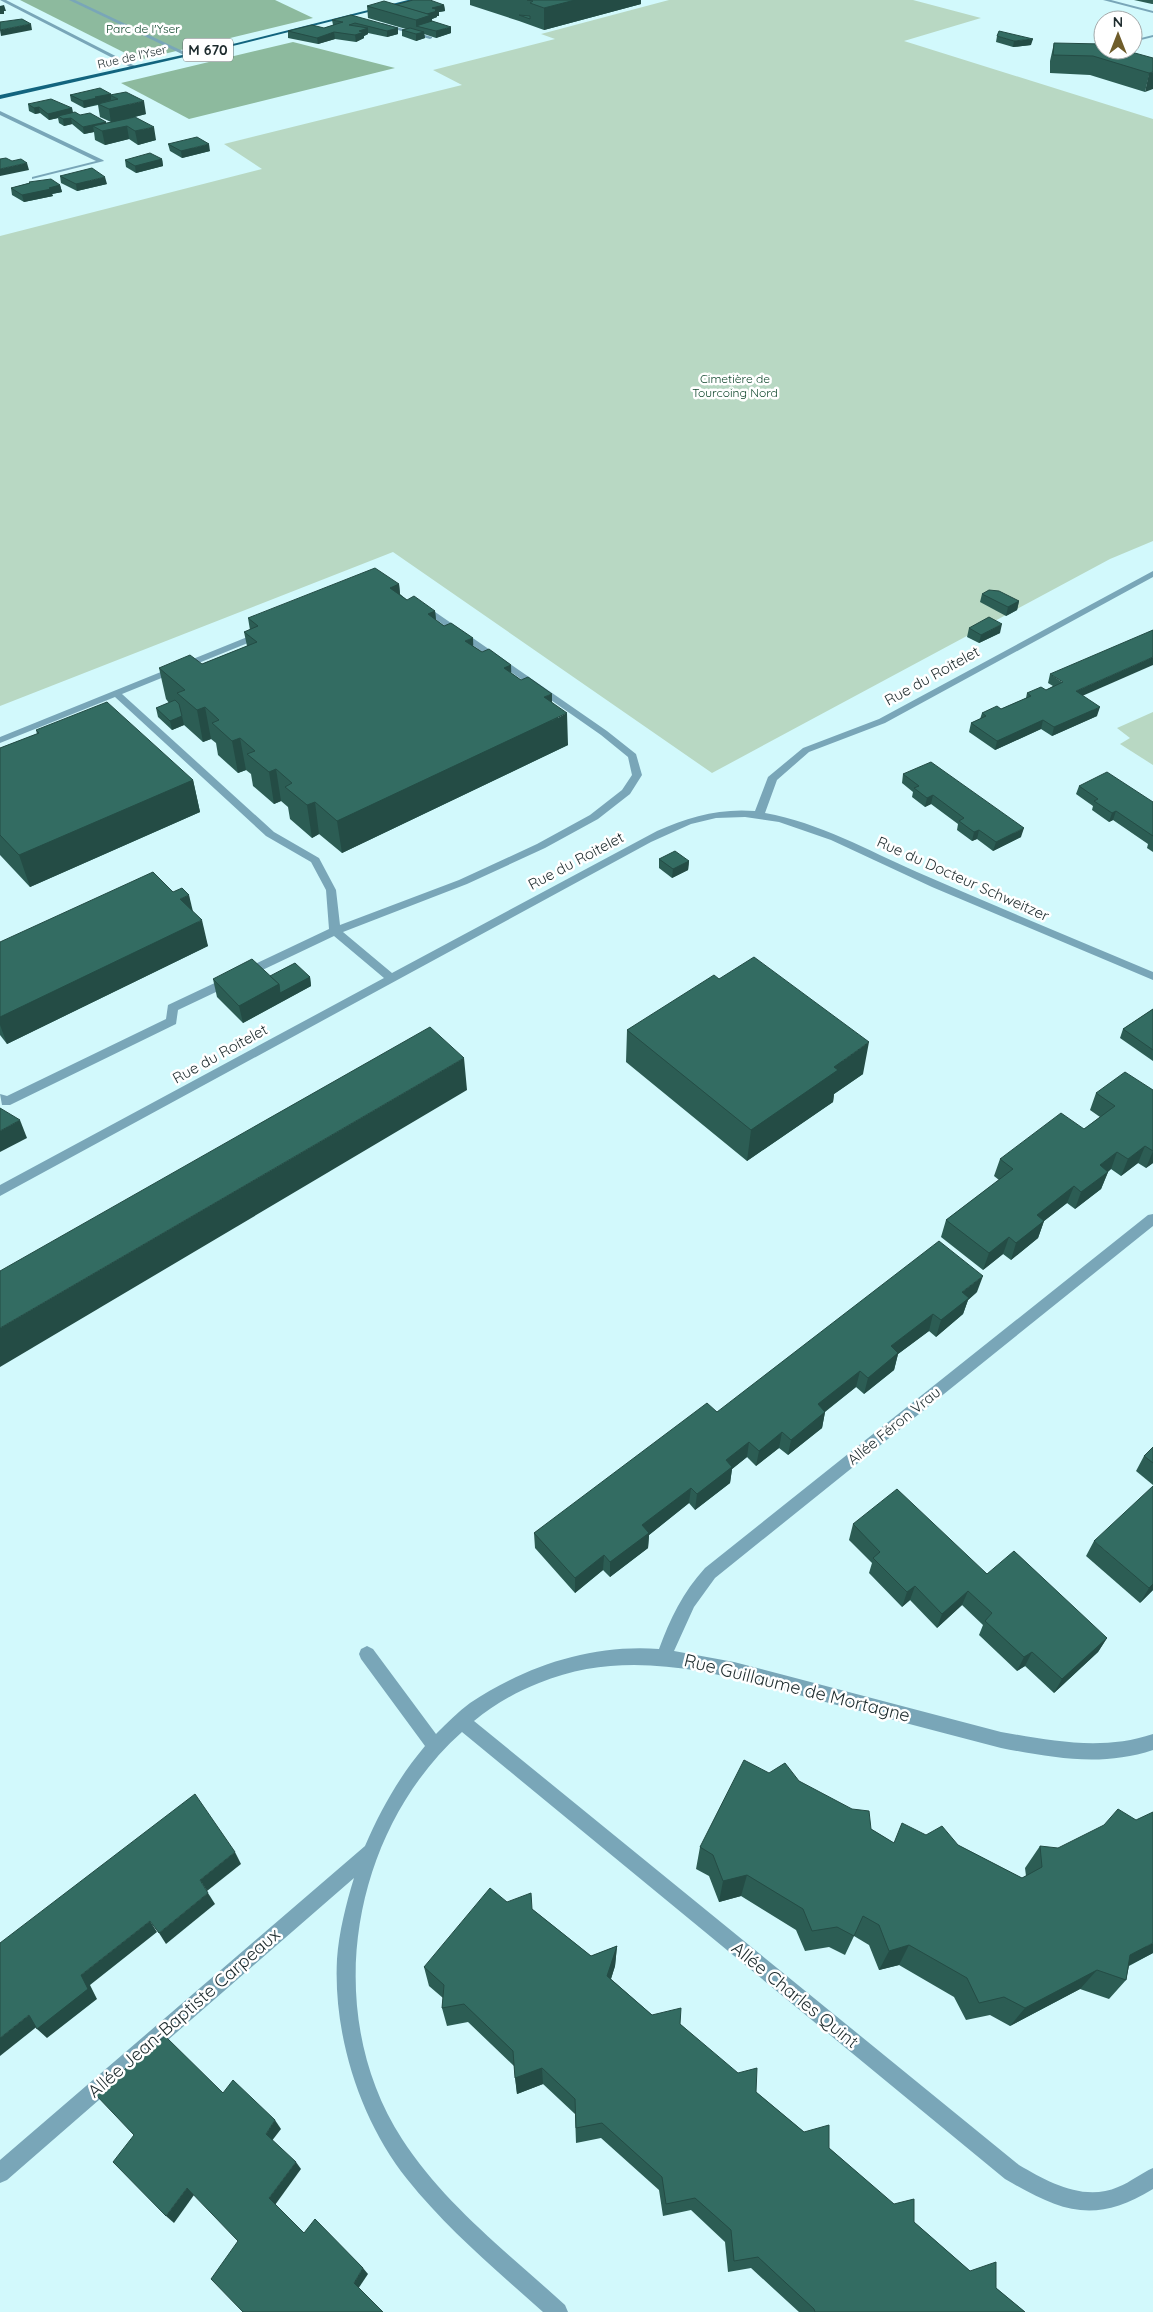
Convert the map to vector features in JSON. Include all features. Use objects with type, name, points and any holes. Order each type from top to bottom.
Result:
[{"type":"main road","name":"Rue de l'Yser","points":[[0,97],[188,55],[414,0]]},
{"type":"street","points":[[2,0],[134,67]]},
{"type":"street","points":[[71,0],[188,55]]},
{"type":"street","points":[[1074,0],[1096,0]]},
{"type":"street","points":[[1106,0],[1153,12]]},
{"type":"street","points":[[351,15],[368,20]]},
{"type":"street","points":[[377,23],[430,38]]},
{"type":"street","points":[[0,114],[101,161],[34,178]]},
{"type":"street","name":"Rue du Roitelet","points":[[0,1191],[670,828],[706,816],[723,814],[759,815],[772,780],[779,771],[806,750],[882,721],[1153,574]]},
{"type":"street","points":[[0,1098],[6,1102],[172,1021],[172,1008],[335,931],[463,882],[541,846],[594,817],[626,792],[637,775],[633,756],[417,604],[409,601]]},
{"type":"street","points":[[0,740],[269,631]]},
{"type":"street","points":[[116,693],[270,834],[316,860],[331,890],[335,931],[392,978]]},
{"type":"street","name":"Rue du Docteur Schweitzer","points":[[759,815],[785,820],[824,833],[903,870],[1153,976]]},
{"type":"street","name":"Allée Féron Vrau","points":[[664,1657],[679,1616],[694,1590],[710,1573],[1153,1219]]},
{"type":"street","points":[[367,1654],[435,1746]]},
{"type":"street","name":"Rue Guillaume de Mortagne","points":[[558,2312],[447,2210],[393,2142],[379,2116],[354,2046],[346,1967],[356,1902],[369,1853],[383,1820],[401,1787],[435,1746],[461,1721],[517,1684],[551,1671],[605,1657],[664,1657],[741,1671],[1001,1740],[1043,1748],[1077,1752],[1105,1752],[1138,1749],[1153,1742]]},
{"type":"street","name":"Allée Charles Quint","points":[[461,1721],[1012,2172],[1048,2193],[1085,2201],[1114,2199],[1153,2178]]},
{"type":"street","name":"Allée Jean-Baptiste Carpeaux","points":[[0,2173],[369,1853]]},
{"type":"green space","name":"Parc de l'Yser","points":[[20,0],[275,0],[313,18],[139,60]]},
{"type":"green space","name":"Cimetière de Tourcoing Nord","points":[[669,0],[913,0],[981,18],[904,41],[1153,119],[1153,541],[1110,559],[712,773],[393,552],[0,706],[0,236],[262,169],[224,144],[462,85],[433,70],[555,39],[541,34]]},
{"type":"green space","points":[[293,42],[395,68],[189,119],[121,83]]},
{"type":"green space","points":[[1153,712],[1153,765],[1120,744],[1130,738],[1117,728]]},
{"type":"building","points":[[413,0],[430,0],[444,5],[432,8],[439,10],[427,14],[395,5]]},
{"type":"building","points":[[527,0],[575,0],[544,8],[530,3],[533,1]]},
{"type":"building","points":[[384,1],[431,15],[416,20],[367,6]]},
{"type":"building","points":[[351,15],[398,28],[387,31],[355,23],[349,25],[368,28],[359,31],[364,32],[355,35],[334,32],[317,38],[288,31],[312,25],[324,28],[343,22],[332,20]]},
{"type":"building","points":[[519,15],[530,16],[530,19]]},
{"type":"building","points":[[22,19],[31,24],[0,30],[0,22]]},
{"type":"building","points":[[432,21],[451,27],[436,31],[416,26]]},
{"type":"building","points":[[410,28],[424,32],[416,34],[402,30]]},
{"type":"building","points":[[999,31],[1033,39],[1014,41],[997,36]]},
{"type":"building","points":[[1054,43],[1093,44],[1093,56],[1053,55]]},
{"type":"building","points":[[1143,55],[1153,58],[1153,72],[1149,73],[1106,60],[1143,60]]},
{"type":"building","points":[[100,88],[111,94],[83,101],[70,95]]},
{"type":"building","points":[[126,92],[144,101],[109,109],[98,104],[118,99],[110,95]]},
{"type":"building","points":[[51,99],[72,108],[48,114],[39,107],[34,108],[28,104]]},
{"type":"building","points":[[75,112],[80,115],[90,113],[106,122],[83,127],[71,118],[63,119],[58,116]]},
{"type":"building","points":[[135,117],[154,127],[135,131],[127,126],[102,131],[93,126]]},
{"type":"building","points":[[197,137],[209,144],[181,151],[168,144]]},
{"type":"building","points":[[150,153],[162,159],[135,166],[125,160]]},
{"type":"building","points":[[6,158],[12,161],[21,159],[27,163],[0,169],[0,159]]},
{"type":"building","points":[[92,168],[105,177],[76,184],[60,176]]},
{"type":"building","points":[[51,179],[60,185],[49,188],[51,189],[22,195],[11,188],[29,182]]},
{"type":"building","points":[[375,568],[399,584],[390,588],[407,600],[414,596],[435,611],[428,614],[444,626],[451,623],[473,638],[465,641],[482,652],[489,649],[511,665],[504,668],[521,680],[528,677],[552,694],[544,697],[567,713],[337,821],[315,802],[307,805],[285,787],[292,783],[276,769],[269,772],[247,754],[255,751],[240,738],[232,741],[212,723],[219,720],[205,707],[197,710],[177,693],[185,690],[159,668],[190,655],[202,664],[257,642],[244,632],[258,626],[248,618]]},
{"type":"building","points":[[989,590],[999,591],[1019,601],[1008,607],[982,594]]},
{"type":"building","points":[[989,617],[1002,624],[981,635],[969,628]]},
{"type":"building","points":[[1153,630],[1153,657],[1076,691],[1100,707],[1054,727],[1043,720],[997,741],[971,723],[986,716],[982,713],[997,706],[1001,709],[1031,696],[1027,693],[1041,687],[1046,690],[1063,682],[1050,674]]},
{"type":"building","points":[[175,700],[179,704],[182,716],[170,721],[156,708]]},
{"type":"building","points":[[107,702],[193,780],[19,855],[0,835],[0,748],[39,733],[36,730]]},
{"type":"building","points":[[931,762],[1024,828],[996,842],[979,830],[974,832],[959,821],[964,818],[933,795],[927,798],[914,788],[919,786],[903,774]]},
{"type":"building","points":[[1107,772],[1153,802],[1153,836],[1116,811],[1112,813],[1094,801],[1098,799],[1079,786]]},
{"type":"building","points":[[675,851],[689,861],[673,869],[659,859]]},
{"type":"building","points":[[153,872],[173,892],[182,888],[189,895],[180,899],[202,920],[0,1017],[0,942]]},
{"type":"building","points":[[754,957],[869,1042],[834,1067],[838,1070],[751,1130],[627,1030],[714,975],[719,979]]},
{"type":"building","points":[[252,959],[279,984],[239,1006],[213,979]]},
{"type":"building","points":[[295,963],[310,977],[280,993],[279,984],[270,976]]},
{"type":"building","points":[[1153,1009],[1153,1050],[1123,1029]]},
{"type":"building","points":[[430,1027],[464,1058],[0,1328],[0,1271]]},
{"type":"building","points":[[1125,1072],[1153,1090],[1153,1151],[1145,1146],[1128,1159],[1117,1152],[1100,1165],[1108,1172],[1081,1192],[1074,1186],[1037,1215],[1044,1221],[1016,1243],[1009,1237],[989,1253],[946,1220],[1013,1169],[1000,1159],[1061,1113],[1084,1129],[1115,1106],[1096,1093]]},
{"type":"building","points":[[0,1108],[20,1120],[0,1131]]},
{"type":"building","points":[[939,1241],[983,1276],[962,1292],[969,1298],[941,1320],[933,1314],[891,1346],[898,1353],[868,1378],[860,1371],[818,1404],[825,1412],[791,1440],[782,1432],[759,1451],[749,1442],[726,1460],[732,1467],[697,1494],[691,1488],[642,1525],[649,1533],[610,1562],[604,1555],[575,1578],[534,1533],[707,1403],[717,1412]]},
{"type":"building","points":[[1153,1447],[1153,1463],[1144,1456]]},
{"type":"building","points":[[1153,1486],[1153,1584],[1149,1588],[1094,1541]]},
{"type":"building","points":[[897,1489],[987,1574],[1014,1551],[1107,1638],[1062,1679],[1032,1652],[1024,1657],[985,1621],[992,1613],[968,1591],[942,1614],[915,1586],[907,1592],[873,1558],[880,1552],[853,1524]]},
{"type":"building","points":[[744,1760],[769,1773],[785,1763],[799,1781],[852,1809],[869,1811],[871,1829],[894,1843],[902,1823],[926,1835],[942,1826],[958,1845],[1022,1878],[1042,1867],[1040,1846],[1058,1848],[1104,1825],[1118,1809],[1136,1820],[1153,1812],[1153,1943],[1130,1955],[1126,1980],[1097,1970],[1025,2008],[1004,1997],[979,2003],[967,1978],[909,1945],[889,1951],[879,1925],[863,1916],[854,1936],[837,1927],[812,1931],[803,1909],[747,1875],[723,1881],[713,1855],[700,1847]]},
{"type":"building","points":[[195,1794],[235,1852],[200,1880],[208,1893],[159,1933],[150,1921],[81,1975],[88,1989],[37,2029],[29,2015],[0,2038],[0,1943]]},
{"type":"building","points":[[490,1888],[507,1902],[531,1893],[532,1909],[591,1956],[617,1946],[607,1976],[652,2015],[681,2008],[680,2024],[738,2073],[757,2068],[756,2092],[804,2132],[829,2125],[829,2148],[894,2204],[914,2199],[914,2222],[970,2271],[996,2262],[996,2288],[1025,2312],[815,2312],[758,2257],[734,2261],[731,2230],[695,2198],[666,2204],[662,2177],[602,2123],[576,2128],[575,2099],[542,2068],[515,2078],[513,2051],[464,2004],[442,2008],[444,1985],[424,1967]]},
{"type":"building","points":[[165,2036],[223,2093],[233,2080],[275,2120],[266,2134],[296,2162],[269,2198],[304,2233],[315,2219],[363,2268],[354,2283],[383,2312],[243,2312],[211,2279],[238,2241],[187,2188],[166,2216],[113,2162],[134,2135],[95,2094]]}]
